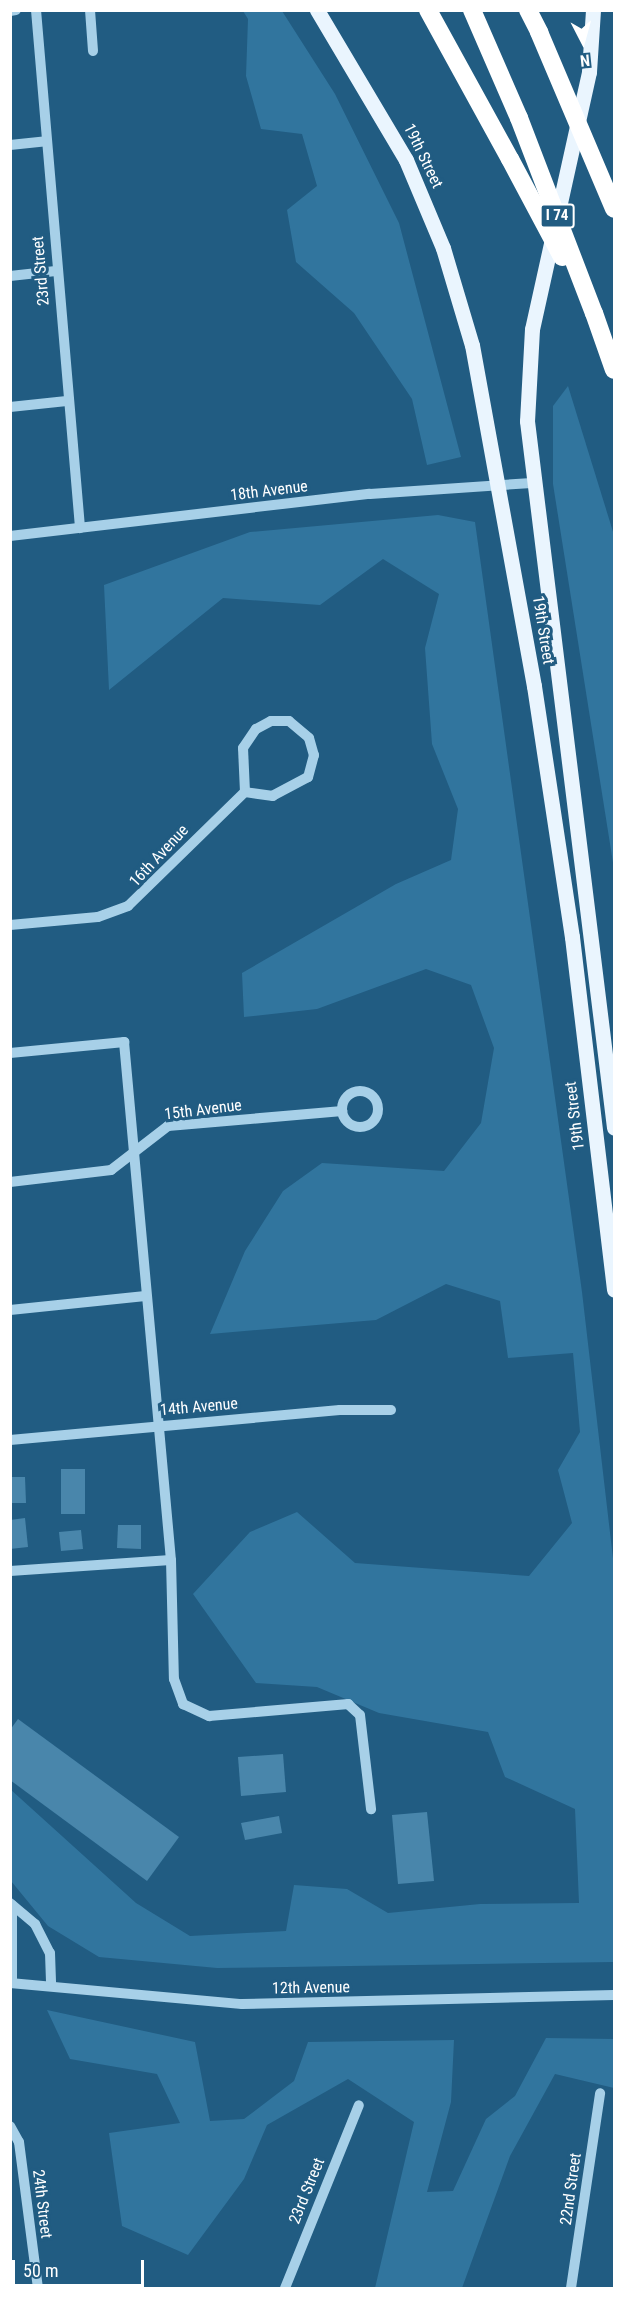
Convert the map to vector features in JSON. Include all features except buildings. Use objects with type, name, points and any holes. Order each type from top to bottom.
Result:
[{"type":"highway","points":[[428,10],[594,313]]},
{"type":"highway","name":"I 74","points":[[472,10],[519,118],[615,370]]},
{"type":"highway","points":[[528,10],[615,209]]},
{"type":"main road","name":"19th Street","points":[[317,10],[376,102],[433,219],[472,345],[501,484],[572,937],[615,1290]]},
{"type":"main road","name":"19th Street","points":[[593,10],[589,72],[531,338],[526,421],[615,1128]]},
{"type":"street","points":[[10,11],[16,10]]},
{"type":"street","name":"23rd Street","points":[[36,10],[67,401],[80,528]]},
{"type":"street","points":[[90,10],[93,51]]},
{"type":"street","points":[[10,145],[46,141]]},
{"type":"street","points":[[10,276],[56,271]]},
{"type":"street","points":[[10,407],[67,401]]},
{"type":"street","name":"18th Avenue","points":[[10,536],[370,494],[532,483]]},
{"type":"street","points":[[289,721],[309,738],[314,755],[300,784],[273,796],[245,792],[243,747],[256,729],[289,721]]},
{"type":"street","name":"16th Avenue","points":[[10,925],[98,917],[128,906],[245,792]]},
{"type":"street","points":[[10,1053],[124,1042],[145,1296],[171,1560],[174,1679],[183,1704],[209,1716],[348,1704],[360,1715],[371,1809]]},
{"type":"street","name":"15th Avenue","points":[[10,1182],[99,1173],[168,1126],[342,1111]]},
{"type":"street","points":[[10,1310],[145,1296]]},
{"type":"street","name":"14th Avenue","points":[[10,1440],[157,1425],[391,1410]]},
{"type":"street","points":[[10,1571],[171,1560]]},
{"type":"street","points":[[11,1904],[35,1924],[50,1953],[51,1983]]},
{"type":"street","points":[[11,1904],[11,1983]]},
{"type":"street","name":"12th Avenue","points":[[11,1983],[51,1983],[242,2004],[615,1995]]},
{"type":"street","points":[[597,1995],[615,1988]]},
{"type":"street","name":"22nd Street","points":[[571,2289],[600,2093]]},
{"type":"street","name":"23rd Street","points":[[285,2289],[359,2105]]},
{"type":"street","name":"24th Street","points":[[10,2126],[19,2142],[38,2289]]},
{"type":"shaded area","points":[[243,11],[282,11],[335,94],[399,223],[461,457],[427,465],[412,399],[354,313],[296,262],[287,210],[317,186],[302,134],[261,129],[246,76],[248,19]]},
{"type":"shaded area","points":[[568,386],[614,535],[614,869],[553,484],[553,406]]},
{"type":"shaded area","points":[[438,515],[475,522],[582,1292],[614,1567],[614,1962],[217,1968],[99,1957],[48,1926],[11,1881],[10,1789],[136,1903],[190,1936],[286,1931],[294,1885],[347,1889],[388,1913],[480,1904],[579,1903],[575,1809],[505,1777],[488,1732],[379,1713],[317,1687],[256,1683],[193,1594],[250,1532],[297,1512],[355,1563],[529,1576],[572,1523],[558,1470],[580,1432],[573,1353],[508,1358],[500,1301],[446,1284],[376,1320],[210,1334],[245,1251],[283,1191],[322,1163],[444,1171],[481,1123],[494,1048],[471,985],[426,969],[317,1009],[244,1017],[242,973],[396,884],[451,860],[458,809],[432,744],[425,648],[439,594],[383,559],[320,605],[223,598],[109,690],[104,585],[250,532]]},
{"type":"shaded area","points":[[47,2010],[195,2042],[210,2121],[244,2119],[294,2081],[308,2042],[454,2040],[451,2102],[427,2192],[453,2191],[486,2119],[515,2096],[546,2038],[614,2039],[614,2088],[555,2074],[510,2156],[462,2288],[375,2288],[414,2122],[348,2079],[267,2125],[244,2179],[188,2255],[122,2226],[109,2133],[180,2123],[157,2074],[70,2059]]}]
